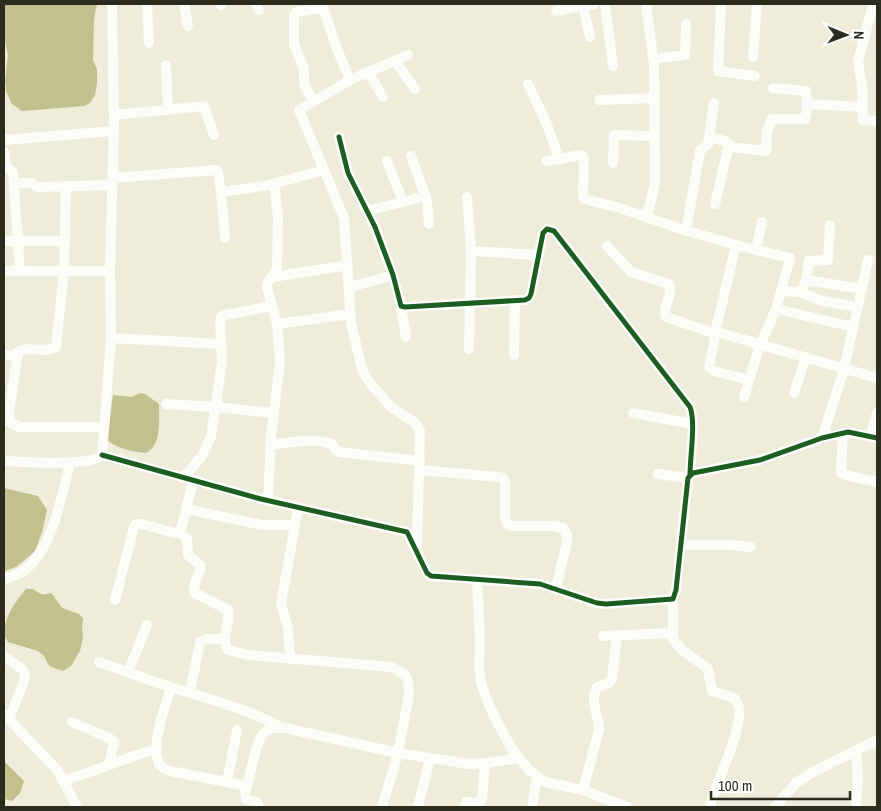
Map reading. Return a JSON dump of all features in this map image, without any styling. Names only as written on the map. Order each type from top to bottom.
[{"type":"street","points":[[4,461],[70,463],[95,461],[102,455],[111,338],[110,271],[114,132],[112,4]]},
{"type":"street","points":[[146,4],[149,43]]},
{"type":"street","points":[[184,4],[188,26]]},
{"type":"street","points":[[556,11],[580,5],[594,4]]},
{"type":"street","points":[[605,4],[613,66]]},
{"type":"street","points":[[646,4],[653,59],[655,183],[648,218]]},
{"type":"street","points":[[721,4],[718,71],[755,76]]},
{"type":"street","points":[[754,56],[757,4]]},
{"type":"street","points":[[873,4],[858,62],[862,85],[864,120],[877,121]]},
{"type":"street","points":[[580,5],[590,37]]},
{"type":"street","points":[[313,101],[304,85],[304,68],[294,45],[294,15],[296,12],[323,6],[337,49],[350,80]]},
{"type":"street","points":[[653,59],[685,55],[686,24]]},
{"type":"street","points":[[408,55],[350,80],[299,110],[344,218],[350,287],[350,314],[362,370],[370,383],[390,406],[418,427],[420,466],[417,551]]},
{"type":"street","points":[[395,61],[415,89]]},
{"type":"street","points":[[166,65],[168,110]]},
{"type":"street","points":[[368,72],[383,97]]},
{"type":"street","points":[[528,84],[546,122],[560,159]]},
{"type":"street","points":[[728,148],[766,151],[767,132],[772,119],[805,118],[808,104],[806,103],[806,91],[773,88]]},
{"type":"street","points":[[599,100],[654,98]]},
{"type":"street","points":[[686,231],[700,151],[708,144],[714,104]]},
{"type":"street","points":[[808,104],[862,107]]},
{"type":"street","points":[[114,115],[204,106],[214,135]]},
{"type":"street","points":[[4,140],[114,132]]},
{"type":"street","points":[[613,164],[614,135],[654,136]]},
{"type":"street","points":[[339,137],[348,173],[375,227],[393,275],[406,337]]},
{"type":"street","points":[[709,137],[728,142],[715,204]]},
{"type":"street","points":[[4,152],[6,166],[12,170],[14,183],[20,270]]},
{"type":"street","points":[[411,156],[426,196],[429,224]]},
{"type":"street","points":[[546,161],[583,156],[584,199],[620,208],[736,246],[790,258],[782,291],[760,344],[744,398]]},
{"type":"street","points":[[387,161],[403,202]]},
{"type":"street","points":[[14,183],[32,183],[37,187],[66,186],[216,170],[218,172],[221,192],[225,238]]},
{"type":"street","points":[[221,192],[274,184],[324,170]]},
{"type":"street","points":[[268,501],[270,445],[280,362],[277,324],[267,287],[267,284],[277,270],[278,222],[274,184]]},
{"type":"street","points":[[66,186],[64,271],[56,347],[50,350],[20,350],[17,356],[6,420],[19,426],[104,428]]},
{"type":"street","points":[[367,211],[426,196]]},
{"type":"street","points":[[467,197],[471,251],[469,349]]},
{"type":"street","points":[[756,250],[762,222]]},
{"type":"street","points":[[800,292],[806,280],[809,262],[828,260],[830,225]]},
{"type":"street","points":[[401,306],[529,298],[544,230],[554,230],[690,406],[693,424],[689,476],[676,590],[673,599],[672,633],[673,639],[681,649],[708,669],[712,691],[734,698],[740,709],[737,732],[710,807]]},
{"type":"street","points":[[4,241],[65,241]]},
{"type":"street","points":[[607,246],[631,272],[669,284],[671,289],[664,313],[666,317],[877,378]]},
{"type":"street","points":[[736,246],[709,367],[714,371],[749,380]]},
{"type":"street","points":[[471,251],[539,255]]},
{"type":"street","points":[[822,438],[844,369],[868,260]]},
{"type":"street","points":[[273,277],[348,265]]},
{"type":"street","points":[[4,271],[110,271]]},
{"type":"street","points":[[350,287],[393,275]]},
{"type":"street","points":[[806,280],[862,289]]},
{"type":"street","points":[[782,291],[800,292],[822,301],[858,307]]},
{"type":"street","points":[[514,355],[515,300]]},
{"type":"street","points":[[180,533],[186,509],[188,479],[208,444],[222,361],[221,317],[272,306]]},
{"type":"street","points":[[776,309],[853,327]]},
{"type":"street","points":[[277,324],[350,314]]},
{"type":"street","points":[[111,338],[222,344]]},
{"type":"street","points":[[4,355],[17,356]]},
{"type":"street","points":[[794,393],[806,357]]},
{"type":"street","points":[[166,404],[273,413]]},
{"type":"street","points":[[633,412],[693,424]]},
{"type":"street","points":[[658,474],[689,476],[693,473],[746,463],[843,433],[853,432],[874,437],[877,413]]},
{"type":"street","points":[[843,433],[841,473],[845,476],[877,482]]},
{"type":"street","points":[[270,445],[304,441],[325,442],[332,444],[334,449],[339,452],[503,478],[505,482],[505,518],[508,525],[554,526],[563,528],[567,535],[556,588]]},
{"type":"street","points":[[102,455],[268,501],[407,532],[427,573],[431,576],[540,584],[602,604],[673,599]]},
{"type":"street","points":[[4,579],[20,574],[25,570],[44,547],[58,508],[70,463]]},
{"type":"street","points":[[290,659],[288,628],[281,604],[298,508]]},
{"type":"street","points":[[186,509],[262,525],[295,525]]},
{"type":"street","points":[[115,600],[125,558],[136,524],[180,533],[187,538],[188,555],[201,566],[194,586],[195,593],[228,610],[226,648],[236,653],[398,669],[405,675],[408,681],[409,695],[398,753],[382,807]]},
{"type":"street","points":[[681,544],[731,544],[751,547]]},
{"type":"street","points":[[478,580],[479,666],[482,684],[496,720],[520,758],[529,770],[545,782],[583,790],[623,806]]},
{"type":"street","points":[[128,672],[147,625]]},
{"type":"street","points":[[603,636],[672,633]]},
{"type":"street","points":[[583,790],[599,730],[594,704],[595,691],[597,687],[612,680],[618,636]]},
{"type":"street","points":[[190,692],[200,642],[225,639]]},
{"type":"street","points":[[4,656],[22,669],[25,674],[24,681],[6,716],[58,771],[77,807]]},
{"type":"street","points":[[99,662],[247,712],[280,727],[398,753],[469,764],[485,764],[520,758]]},
{"type":"street","points":[[171,687],[157,738],[158,762],[164,769],[247,786]]},
{"type":"street","points":[[72,722],[114,742],[109,765]]},
{"type":"street","points":[[259,807],[257,802],[246,799],[247,786],[261,736],[272,728],[280,727]]},
{"type":"street","points":[[227,782],[237,730]]},
{"type":"street","points":[[775,807],[796,784],[812,773],[877,740]]},
{"type":"street","points":[[64,781],[157,748]]},
{"type":"street","points":[[856,751],[858,779],[856,807]]},
{"type":"street","points":[[418,807],[430,758]]},
{"type":"street","points":[[465,807],[466,802],[479,803],[482,799],[485,764]]},
{"type":"street","points":[[532,807],[537,776]]},
{"type":"shaded area","points":[[4,4],[97,4],[94,19],[93,60],[97,69],[97,83],[95,95],[90,103],[84,106],[22,111],[12,104],[6,91],[5,81],[8,55],[4,37]]},
{"type":"shaded area","points":[[140,393],[145,394],[159,404],[157,438],[155,444],[146,453],[125,449],[107,440],[113,395],[132,397]]},
{"type":"shaded area","points":[[4,488],[38,496],[47,510],[35,551],[16,567],[4,571]]},
{"type":"shaded area","points":[[26,589],[32,589],[42,594],[52,594],[62,608],[79,614],[83,618],[83,637],[80,651],[71,666],[63,671],[51,667],[44,656],[38,651],[8,642],[4,635],[8,616]]},
{"type":"shaded area","points":[[4,761],[24,781],[20,793],[12,801],[4,799]]},
{"type":"cycle path","points":[[339,137],[348,173],[375,227],[393,275],[401,306],[525,300],[531,294],[543,233],[547,229],[554,231],[690,407],[693,421],[690,475]]},
{"type":"cycle path","points":[[102,455],[261,499],[407,532],[427,573],[431,576],[540,584],[597,603],[606,604],[673,599],[676,590],[688,478],[693,473],[760,460],[822,438],[848,432],[877,438]]}]
